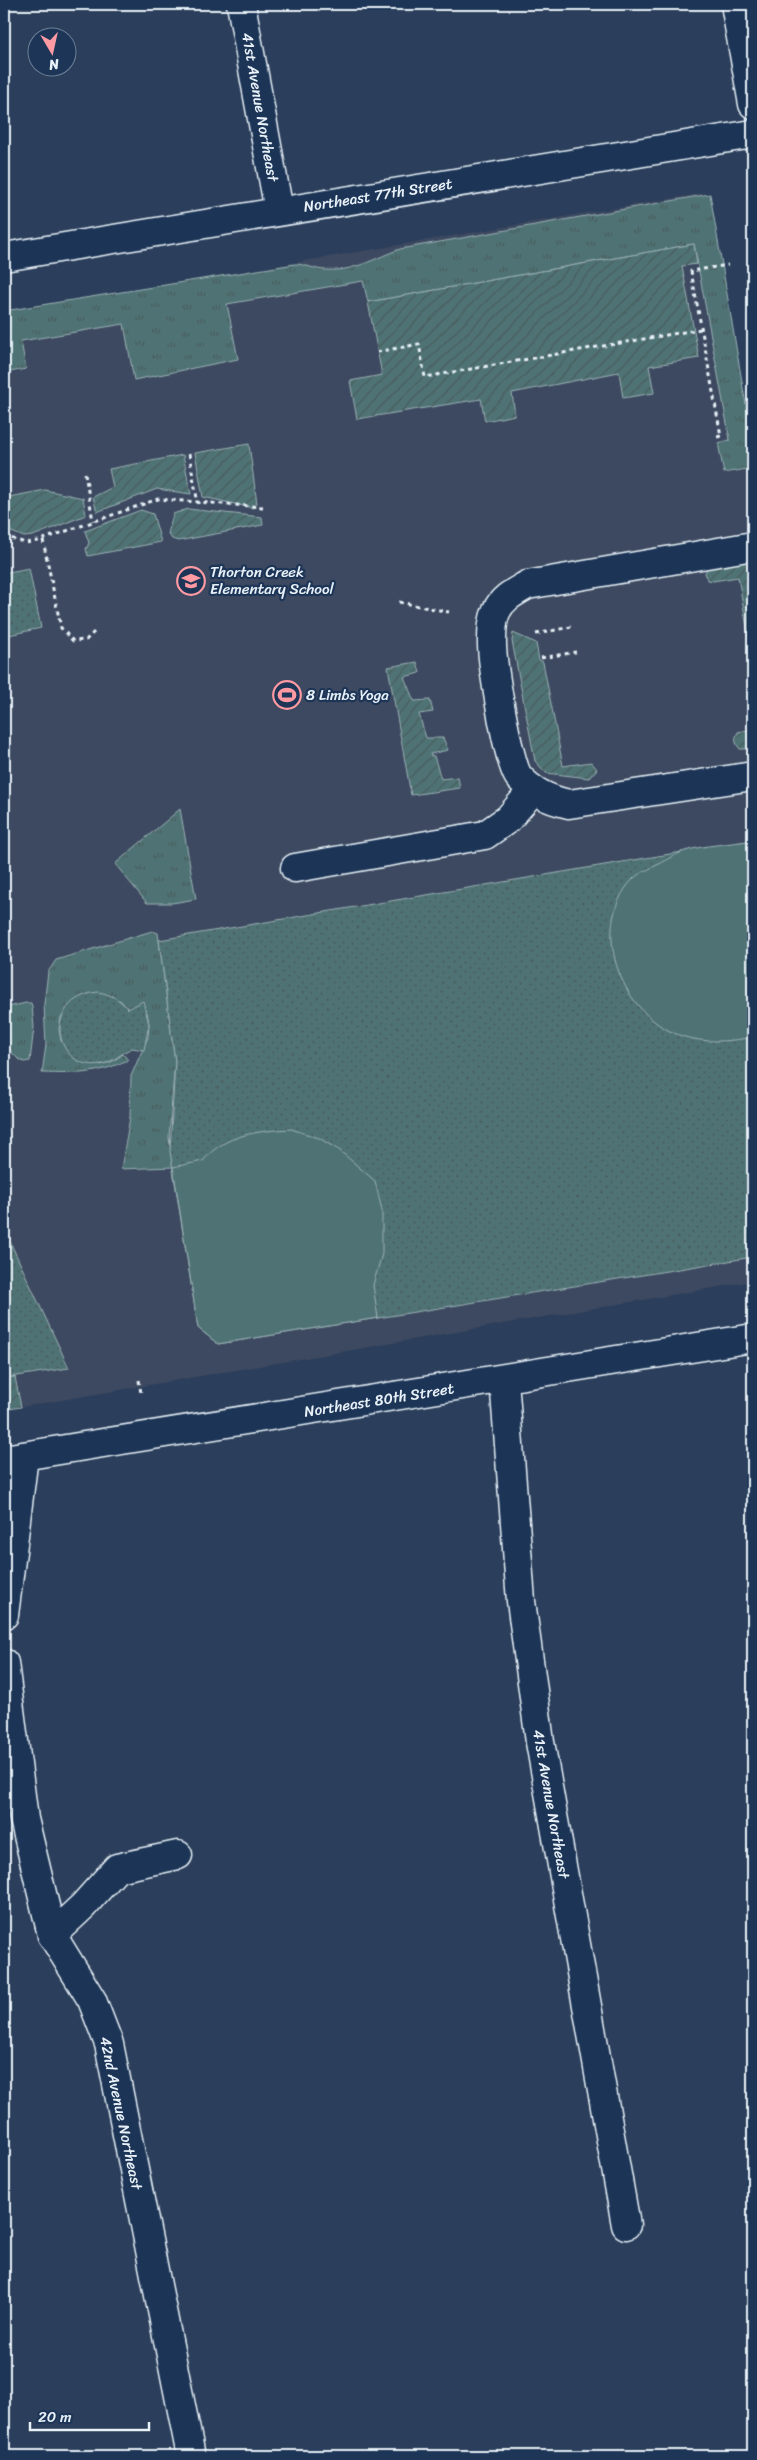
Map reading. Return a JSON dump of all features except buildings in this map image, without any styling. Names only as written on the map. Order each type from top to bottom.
[{"type":"street","name":"41st Avenue Northeast","points":[[241,4],[279,211]]},
{"type":"street","points":[[735,4],[753,104]]},
{"type":"street","name":"Northeast 77th Street","points":[[4,257],[753,134]]},
{"type":"street","points":[[753,546],[527,585],[508,595],[496,612],[492,638],[494,662],[510,754],[518,776],[533,790],[555,801],[569,804],[753,776]]},
{"type":"street","points":[[295,868],[485,835],[508,819],[533,790]]},
{"type":"street","name":"Northeast 80th Street","points":[[14,1457],[504,1380],[753,1338]]},
{"type":"street","name":"41st Avenue Northeast","points":[[504,1380],[521,1601],[540,1742],[626,2225]]},
{"type":"street","points":[[4,1615],[14,1457]]},
{"type":"street","name":"42nd Avenue Northeast","points":[[4,1663],[24,1819],[52,1935],[92,2000],[109,2044],[191,2456]]},
{"type":"street","points":[[52,1935],[83,1906],[117,1868],[178,1855]]},
{"type":"path","points":[[717,437],[721,436],[691,271],[728,265]]},
{"type":"path","points":[[377,352],[419,344],[425,377],[701,329]]},
{"type":"path","points":[[189,454],[198,504]]},
{"type":"path","points":[[85,474],[93,521]]},
{"type":"path","points":[[4,536],[26,543],[43,540],[158,498],[198,504],[263,507]]},
{"type":"path","points":[[43,540],[61,628],[73,641],[86,640],[94,632]]},
{"type":"path","points":[[399,602],[449,612]]},
{"type":"path","points":[[536,634],[571,627]]},
{"type":"path","points":[[541,658],[576,652]]},
{"type":"path","points":[[139,1380],[141,1394]]},
{"type":"shaded area","points":[[704,193],[753,481],[753,1281],[4,1410],[4,312]]},
{"type":"green space","points":[[710,194],[753,446],[753,468],[724,473],[718,443],[730,440],[694,244],[368,302],[363,281],[227,304],[238,359],[134,380],[124,324],[21,341],[26,369],[4,373],[4,311],[295,264],[322,270],[346,269],[364,264],[400,249]]},
{"type":"green space","points":[[694,244],[697,264],[682,266],[699,358],[649,366],[654,393],[623,398],[619,372],[512,393],[515,415],[485,421],[481,399],[357,419],[350,381],[382,375],[368,302]]},
{"type":"green space","points":[[249,444],[257,504],[253,508],[203,497],[195,453]]},
{"type":"green space","points":[[183,455],[191,494],[157,489],[97,512],[93,497],[113,487],[109,469]]},
{"type":"green space","points":[[45,490],[83,498],[86,515],[33,536],[24,537],[4,529],[4,498]]},
{"type":"green space","points":[[188,509],[262,517],[263,525],[178,541],[172,539],[168,534],[173,514]]},
{"type":"green space","points":[[141,510],[153,514],[161,542],[88,556],[86,549],[89,543],[85,531]]},
{"type":"green space","points":[[753,555],[753,661],[738,577],[713,581],[708,580],[705,573],[708,566]]},
{"type":"green space","points":[[29,568],[41,628],[4,636],[4,573]]},
{"type":"green space","points":[[513,633],[536,643],[539,660],[543,662],[563,766],[591,762],[597,769],[589,778],[546,773],[535,761],[512,641]]},
{"type":"green space","points":[[417,662],[420,673],[404,677],[414,701],[430,700],[433,712],[419,714],[426,738],[443,738],[448,750],[430,754],[434,756],[441,779],[458,777],[460,788],[411,795],[388,667]]},
{"type":"green space","points":[[753,729],[753,749],[740,749],[736,741],[738,732]]},
{"type":"green space","points":[[180,809],[196,899],[172,903],[147,903],[115,864]]},
{"type":"green space","points":[[753,840],[753,1257],[218,1344],[198,1328],[170,1151],[175,1061],[159,940]]},
{"type":"green space","points":[[753,840],[753,1037],[713,1041],[684,1037],[655,1022],[639,1006],[626,987],[617,966],[612,943],[613,920],[619,899],[632,880],[642,872],[682,852],[707,846]]},
{"type":"green space","points":[[152,931],[158,933],[175,1061],[169,1137],[173,1167],[121,1169],[130,1117],[131,1076],[148,1037],[149,1024],[147,1012],[128,1009],[120,1000],[61,1017],[59,1029],[61,1041],[101,1065],[113,1061],[123,1054],[128,1060],[96,1071],[66,1074],[42,1073],[46,1045],[44,1004],[48,972],[56,960]]},
{"type":"green space","points":[[98,992],[107,994],[121,1002],[128,1009],[143,1001],[149,1024],[144,1050],[132,1048],[106,1063],[85,1064],[73,1057],[64,1047],[60,1034],[61,1020],[68,1007],[80,997]]},
{"type":"green space","points":[[31,1003],[32,1006],[34,1027],[30,1061],[24,1062],[17,1058],[8,1046],[4,1008]]},
{"type":"green space","points":[[291,1129],[319,1138],[339,1150],[375,1181],[382,1210],[382,1254],[373,1285],[378,1318],[218,1344],[198,1328],[173,1167],[203,1161],[221,1145],[243,1136]]},
{"type":"green space","points":[[4,1229],[69,1368],[4,1378]]},
{"type":"green space","points":[[15,1377],[21,1407],[4,1410],[4,1378]]},
{"type":"place","name":"Thorton Creek Elementary School","points":[[191,581]]},
{"type":"place","name":"8 Limbs Yoga","points":[[287,695]]}]
